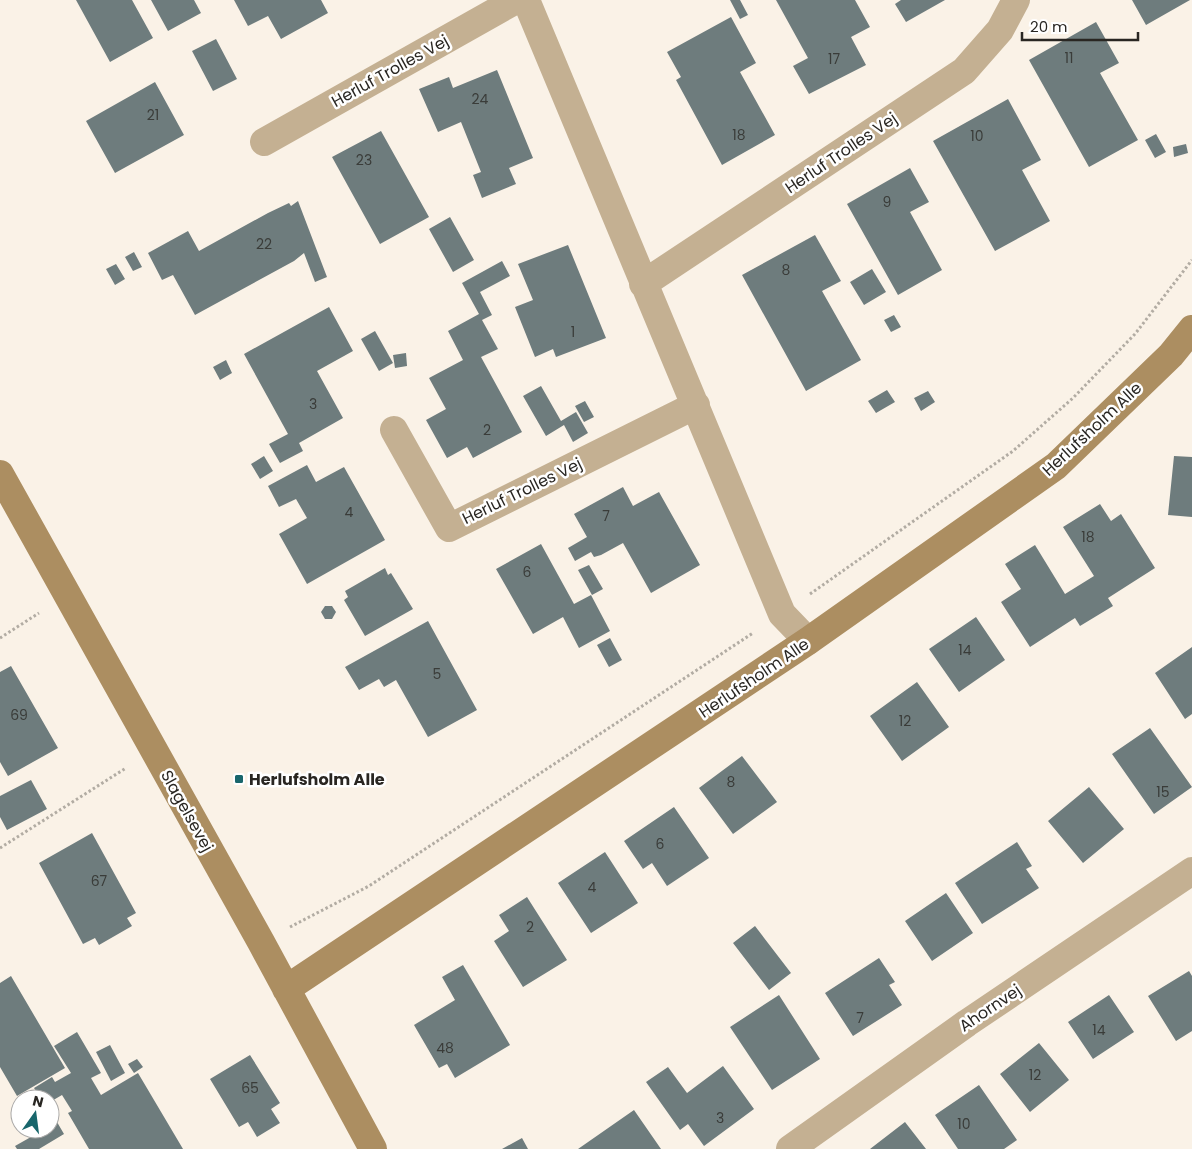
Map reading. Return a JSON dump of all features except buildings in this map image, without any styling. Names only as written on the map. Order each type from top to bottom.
[{"type":"street","name":"Herluf Trolles Vej","points":[[264,142],[516,0]]},
{"type":"street","points":[[526,0],[782,614],[808,641]]},
{"type":"street","name":"Herluf Trolles Vej","points":[[643,284],[964,71],[1000,30],[1016,0]]},
{"type":"street","name":"Herlufsholm Alle","points":[[286,989],[808,641],[1056,466],[1171,355],[1192,328]]},
{"type":"street","name":"Herluf Trolles Vej","points":[[394,430],[449,528],[696,405]]},
{"type":"street","name":"Slagelsevej","points":[[0,474],[286,989],[371,1148]]},
{"type":"street","name":"Ahornvej","points":[[790,1149],[967,1023],[1192,871]]},
{"type":"path","points":[[0,638],[67,595]]},
{"type":"path","points":[[0,848],[153,750]]},
{"type":"place","name":"Herlufsholm Alle","points":[[239,779]]}]
